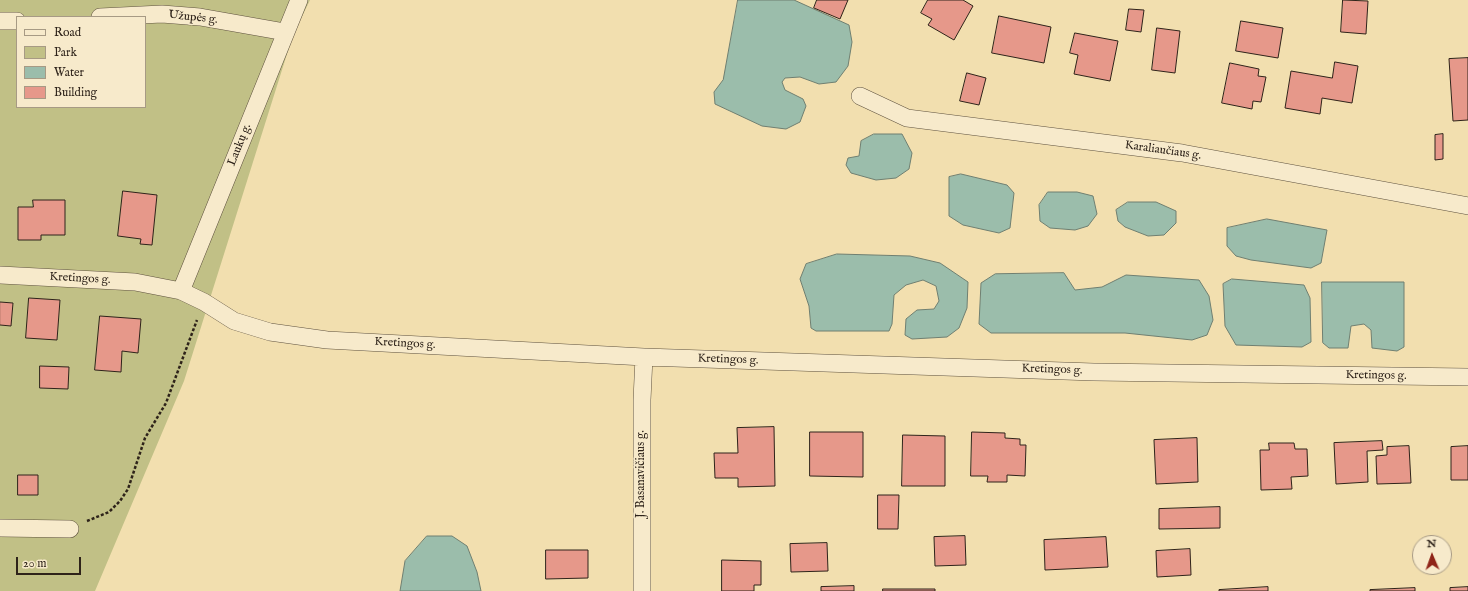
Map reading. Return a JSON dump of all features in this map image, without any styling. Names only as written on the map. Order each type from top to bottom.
[{"type":"street","name":"Laukų g.","points":[[181,291],[299,0]]},
{"type":"street","name":"Užupės g.","points":[[121,16],[162,14],[200,17],[285,32]]},
{"type":"street","points":[[0,21],[16,20]]},
{"type":"street","name":"Karaliaučiaus g.","points":[[860,96],[907,118],[1182,153],[1468,206]]},
{"type":"street","name":"Kretingos g.","points":[[0,275],[135,282],[181,291],[204,302],[234,321],[270,332],[327,340],[644,357],[1094,372],[1468,377]]},
{"type":"street","name":"J. Basanavičiaus g.","points":[[642,591],[642,400],[644,357]]},
{"type":"street","points":[[0,528],[70,528]]},
{"type":"path","points":[[70,528],[109,512],[128,490],[145,438],[166,403],[204,302]]},
{"type":"green space","points":[[0,0],[310,0],[293,35],[184,381],[95,591],[0,591]]},
{"type":"water","points":[[738,0],[794,0],[849,25],[852,42],[848,66],[836,82],[819,84],[800,77],[785,78],[782,82],[785,90],[803,99],[806,106],[800,122],[786,129],[762,126],[715,104],[714,92],[723,80]]},
{"type":"water","points":[[874,134],[902,134],[912,153],[909,169],[896,178],[876,180],[851,173],[846,165],[848,158],[859,156],[861,141]]},
{"type":"water","points":[[961,174],[1007,185],[1014,193],[1010,228],[999,233],[963,225],[949,216],[949,177]]},
{"type":"water","points":[[1048,192],[1077,192],[1093,196],[1097,214],[1088,226],[1075,230],[1050,228],[1040,221],[1039,205]]},
{"type":"water","points":[[1128,202],[1156,202],[1176,211],[1176,223],[1164,235],[1148,236],[1125,227],[1118,221],[1116,210]]},
{"type":"water","points":[[1267,219],[1327,230],[1321,263],[1311,268],[1251,260],[1236,256],[1227,246],[1227,228]]},
{"type":"water","points":[[837,254],[910,256],[940,263],[968,282],[967,308],[959,328],[947,337],[912,339],[905,335],[906,319],[917,310],[934,309],[939,301],[936,286],[923,280],[906,285],[894,295],[892,324],[889,331],[816,331],[811,328],[809,306],[800,279],[806,264]]},
{"type":"water","points":[[1064,273],[1075,290],[1102,287],[1126,275],[1199,280],[1209,296],[1213,320],[1207,335],[1192,340],[1125,333],[991,333],[979,324],[981,283],[995,274]]},
{"type":"water","points":[[1232,279],[1304,285],[1310,298],[1311,342],[1302,347],[1236,345],[1225,326],[1223,284]]},
{"type":"water","points":[[1322,282],[1404,282],[1404,347],[1397,351],[1372,348],[1371,330],[1364,324],[1351,326],[1348,348],[1329,348],[1323,343]]},
{"type":"water","points":[[427,536],[452,536],[467,546],[477,572],[481,591],[400,591],[405,561]]},
{"type":"building","points":[[817,0],[848,0],[840,19],[814,8]]},
{"type":"building","points":[[928,0],[963,0],[973,6],[954,40],[928,25],[932,19],[921,13]]},
{"type":"building","points":[[1343,0],[1368,1],[1366,34],[1341,32]]},
{"type":"building","points":[[1129,9],[1144,10],[1141,32],[1126,30]]},
{"type":"building","points":[[999,16],[1051,27],[1044,63],[992,53]]},
{"type":"building","points":[[1241,21],[1283,28],[1278,58],[1236,51]]},
{"type":"building","points":[[1157,28],[1180,31],[1175,73],[1152,70]]},
{"type":"building","points":[[1075,33],[1118,41],[1110,81],[1074,74],[1078,55],[1070,53]]},
{"type":"building","points":[[1468,58],[1468,120],[1453,121],[1449,59]]},
{"type":"building","points":[[1335,62],[1358,66],[1352,103],[1322,98],[1320,114],[1285,108],[1291,71],[1332,78]]},
{"type":"building","points":[[1230,63],[1259,69],[1258,76],[1266,77],[1261,102],[1253,101],[1252,109],[1222,103]]},
{"type":"building","points":[[967,73],[986,78],[979,105],[960,101]]},
{"type":"building","points":[[1443,134],[1443,159],[1435,160],[1435,135]]},
{"type":"building","points":[[123,191],[157,195],[152,245],[140,244],[141,239],[118,236]]},
{"type":"building","points":[[33,200],[65,200],[65,235],[41,235],[41,240],[18,240],[18,207],[33,207]]},
{"type":"building","points":[[29,298],[60,300],[57,340],[26,338]]},
{"type":"building","points":[[0,302],[13,303],[11,326],[0,325]]},
{"type":"building","points":[[100,316],[141,319],[138,353],[122,351],[121,372],[95,370]]},
{"type":"building","points":[[40,366],[69,367],[68,389],[40,388]]},
{"type":"building","points":[[774,427],[775,486],[738,487],[738,478],[715,478],[714,453],[738,453],[737,428]]},
{"type":"building","points":[[810,432],[863,432],[863,477],[810,476]]},
{"type":"building","points":[[972,432],[1005,433],[1005,438],[1020,439],[1020,445],[1026,445],[1025,476],[1007,475],[1007,482],[987,482],[988,476],[971,476]]},
{"type":"building","points":[[903,435],[945,436],[945,486],[902,486]]},
{"type":"building","points":[[1197,438],[1198,482],[1156,484],[1154,440]]},
{"type":"building","points":[[1382,441],[1383,450],[1367,451],[1368,482],[1336,484],[1334,443]]},
{"type":"building","points":[[1269,443],[1294,443],[1295,449],[1307,449],[1308,476],[1291,477],[1292,489],[1261,490],[1260,450],[1269,450]]},
{"type":"building","points":[[1409,446],[1411,483],[1377,484],[1376,456],[1387,455],[1387,447]]},
{"type":"building","points":[[1468,446],[1468,480],[1451,480],[1451,447]]},
{"type":"building","points":[[18,475],[38,475],[38,495],[18,495]]},
{"type":"building","points":[[878,495],[899,495],[898,529],[878,529]]},
{"type":"building","points":[[1220,507],[1220,528],[1159,529],[1159,509]]},
{"type":"building","points":[[965,536],[966,565],[935,566],[934,537]]},
{"type":"building","points":[[1106,537],[1108,567],[1045,570],[1044,540]]},
{"type":"building","points":[[827,543],[828,571],[791,572],[790,544]]},
{"type":"building","points":[[1190,549],[1191,575],[1157,577],[1156,551]]},
{"type":"building","points":[[546,550],[588,550],[588,578],[546,579]]},
{"type":"building","points":[[722,560],[761,561],[761,585],[754,585],[754,591],[722,591]]},
{"type":"building","points":[[854,586],[854,591],[821,591],[821,587]]},
{"type":"building","points":[[1268,587],[1268,591],[1219,591],[1219,590]]},
{"type":"building","points":[[1468,587],[1468,591],[1450,591],[1450,588]]},
{"type":"building","points":[[1415,588],[1415,591],[1370,591],[1370,590]]},
{"type":"building","points":[[883,589],[935,589],[935,591],[883,591]]}]
